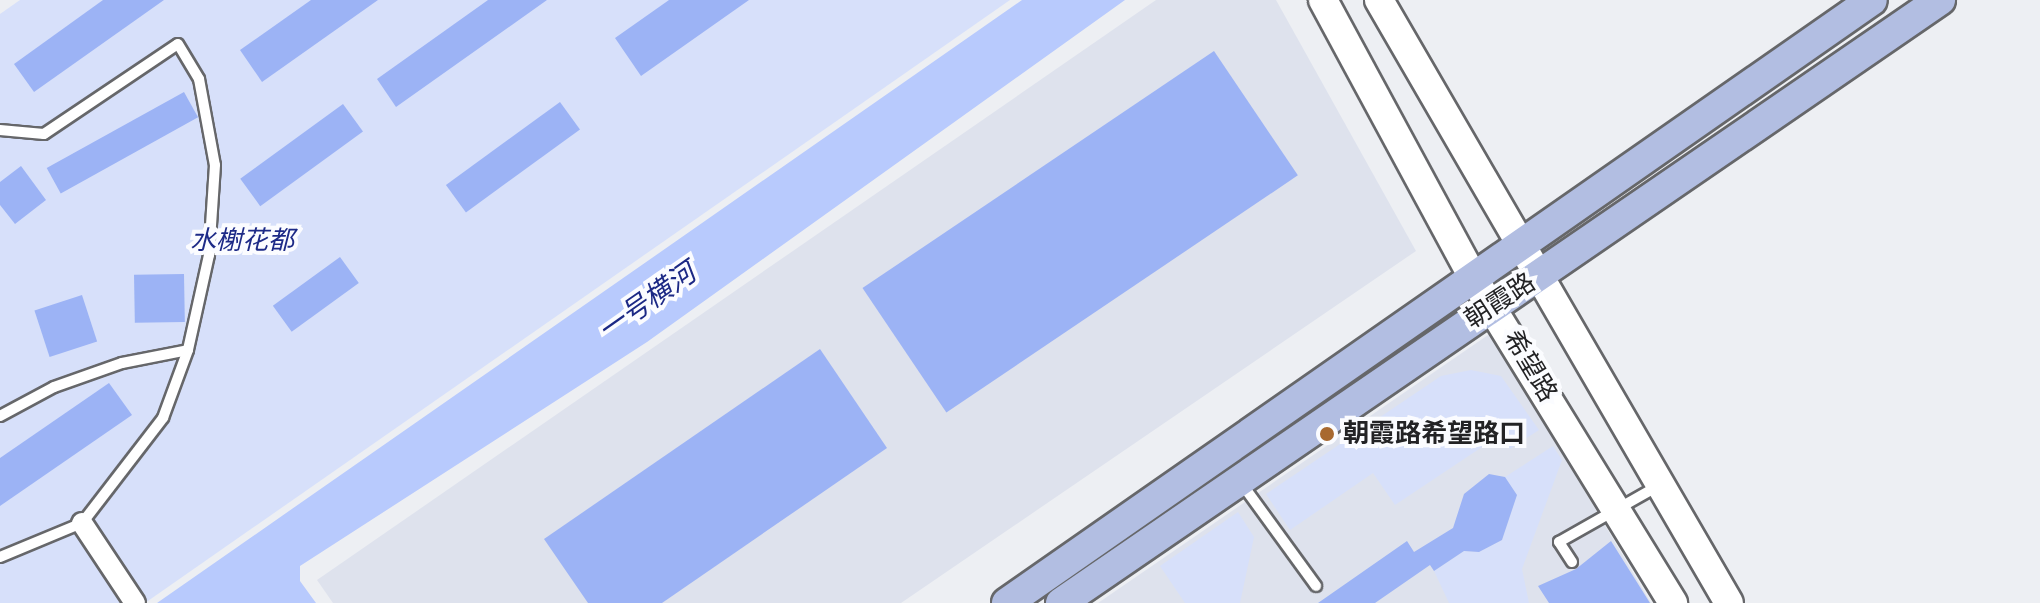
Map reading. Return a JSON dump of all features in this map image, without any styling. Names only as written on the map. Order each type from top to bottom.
[{"type":"main road","name":"希望路","points":[[1323,0],[1472,276],[1493,305],[1673,603]]},
{"type":"main road","name":"希望路","points":[[1379,0],[1542,274],[1659,485],[1729,603]]},
{"type":"main road","name":"朝霞路","points":[[1007,603],[1872,0]]},
{"type":"main road","name":"朝霞路","points":[[1061,603],[1940,0]]},
{"type":"street","points":[[82,523],[132,599]]},
{"type":"lane","points":[[0,130],[44,134],[178,44],[199,79],[215,165],[209,255],[188,350],[163,418],[82,523],[0,557]]},
{"type":"lane","points":[[0,416],[54,387],[122,363],[188,350]]},
{"type":"lane","points":[[1220,453],[1316,586]]},
{"type":"lane","points":[[1572,562],[1559,542],[1659,485]]},
{"type":"shaded area","points":[[1156,0],[1276,0],[1416,251],[901,603],[333,603],[317,580]]},
{"type":"shaded area","points":[[1491,333],[1651,603],[1098,603]]},
{"type":"green space","name":"水榭花都","points":[[20,0],[1010,0],[145,603],[0,603],[0,14]]},
{"type":"green space","points":[[1471,370],[1501,376],[1539,430],[1510,449],[1500,435],[1395,505],[1373,473],[1290,530],[1266,494],[1441,376]]},
{"type":"green space","points":[[1553,446],[1562,460],[1522,569],[1529,603],[1449,603],[1434,571],[1464,551],[1479,552],[1502,540],[1517,495],[1505,477]]},
{"type":"green space","points":[[1238,512],[1254,537],[1240,603],[1185,603],[1160,566]]},
{"type":"water","name":"一号横河","points":[[1022,0],[1125,0],[647,342],[300,566],[300,581],[316,603],[157,603]]},
{"type":"building","points":[[103,0],[164,0],[34,92],[14,64]]},
{"type":"building","points":[[311,0],[378,0],[262,82],[240,50]]},
{"type":"building","points":[[488,0],[547,0],[396,107],[377,79]]},
{"type":"building","points":[[669,0],[749,0],[641,76],[615,38]]},
{"type":"building","points":[[1214,51],[1298,175],[946,412],[862,288]]},
{"type":"building","points":[[184,92],[198,117],[61,193],[47,168]]},
{"type":"building","points":[[560,102],[580,130],[466,212],[446,185]]},
{"type":"building","points":[[343,104],[363,132],[260,206],[240,179]]},
{"type":"building","points":[[21,166],[46,200],[15,224],[0,205],[0,182]]},
{"type":"building","points":[[340,257],[359,283],[292,332],[273,306]]},
{"type":"building","points":[[184,274],[185,322],[135,323],[134,275]]},
{"type":"building","points":[[82,295],[97,342],[50,357],[34,310]]},
{"type":"building","points":[[820,349],[887,448],[662,603],[588,603],[544,539]]},
{"type":"building","points":[[109,383],[132,415],[0,506],[0,458]]},
{"type":"building","points":[[1489,474],[1505,477],[1517,495],[1502,540],[1479,552],[1464,551],[1434,571],[1430,565],[1375,603],[1318,603],[1407,541],[1414,552],[1453,528],[1464,494]]},
{"type":"building","points":[[1611,541],[1650,603],[1549,603],[1538,586],[1576,569]]},
{"type":"place","name":"朝霞路希望路口","points":[[1327,434]]}]
